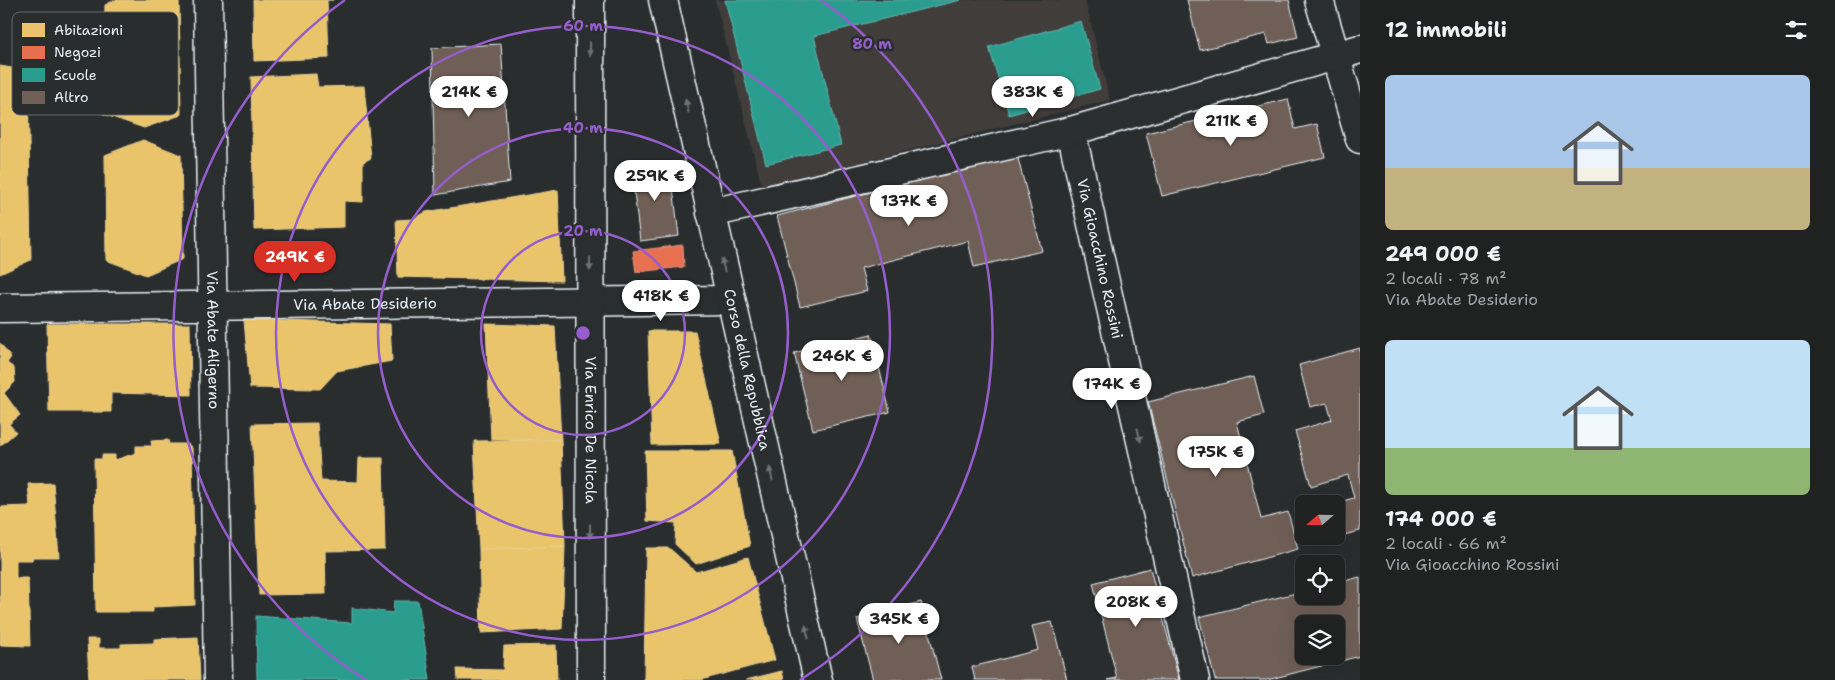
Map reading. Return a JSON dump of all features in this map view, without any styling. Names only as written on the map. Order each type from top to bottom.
[{"type":"street","name":"Via Abate Aligerno","points":[[208,0],[218,680]]},
{"type":"street","name":"Via Enrico De Nicola","points":[[590,0],[590,680]]},
{"type":"street","name":"Corso della Repubblica","points":[[663,0],[818,680]]},
{"type":"street","points":[[1318,0],[1347,52],[1360,139]]},
{"type":"street","points":[[712,213],[1071,131],[1347,52]]},
{"type":"street","name":"Via Gioacchino Rossini","points":[[1071,131],[1194,680]]},
{"type":"street","name":"Via Abate Desiderio","points":[[0,308],[731,300]]},
{"type":"shaded area","points":[[715,0],[1085,0],[1110,100],[762,187]]},
{"type":"building: Abitazioni","points":[[115,0],[179,0],[181,115],[144,128],[106,115],[178,115],[178,12],[105,12],[105,5]]},
{"type":"building: Abitazioni","points":[[253,0],[327,0],[329,58],[254,61]]},
{"type":"building: Abitazioni","points":[[0,66],[12,68],[12,115],[29,115],[31,260],[0,274]]},
{"type":"building: Abitazioni","points":[[316,74],[318,87],[364,86],[371,158],[363,162],[363,202],[344,201],[344,227],[254,230],[251,77]]},
{"type":"building: Abitazioni","points":[[143,140],[181,155],[183,259],[146,275],[106,260],[105,155]]},
{"type":"building: Abitazioni","points":[[558,190],[562,281],[398,277],[396,220],[413,219],[426,212]]},
{"type":"building: Abitazioni","points":[[244,320],[390,324],[392,361],[337,371],[320,389],[250,388]]},
{"type":"building: Abitazioni","points":[[47,324],[190,324],[191,395],[111,393],[111,412],[49,412]]},
{"type":"building: Abitazioni","points":[[486,324],[555,326],[561,440],[491,439]]},
{"type":"building: Abitazioni","points":[[648,331],[695,331],[721,444],[652,445]]},
{"type":"building: Abitazioni","points":[[0,343],[11,357],[7,363],[14,368],[15,382],[4,393],[20,415],[9,424],[16,432],[0,446]]},
{"type":"building: Abitazioni","points":[[317,423],[321,481],[358,482],[359,458],[383,458],[385,550],[325,551],[326,594],[259,595],[252,424]]},
{"type":"building: Abitazioni","points":[[168,440],[169,444],[188,444],[192,448],[195,605],[153,607],[153,612],[96,612],[94,459],[102,459],[102,455],[115,455],[115,460],[136,453],[136,446],[152,446],[151,441]]},
{"type":"building: Abitazioni","points":[[561,440],[565,546],[479,549],[474,441]]},
{"type":"building: Abitazioni","points":[[645,451],[732,451],[750,546],[696,564],[675,544],[676,523],[647,521]]},
{"type":"building: Abitazioni","points":[[53,483],[59,557],[33,557],[32,560],[16,560],[16,578],[28,578],[30,646],[0,645],[0,507],[30,506],[28,484]]},
{"type":"building: Abitazioni","points":[[565,546],[562,629],[481,633],[479,549]]},
{"type":"building: Abitazioni","points":[[646,548],[669,548],[696,572],[748,557],[775,660],[701,680],[644,680]]},
{"type":"building: Abitazioni","points":[[198,637],[200,680],[89,680],[87,639],[99,639],[99,648],[121,648],[121,644],[154,643],[154,639]]},
{"type":"building: Abitazioni","points":[[556,645],[557,680],[458,680],[457,669],[503,670],[504,646]]},
{"type":"building: Abitazioni","points":[[782,671],[784,680],[746,680]]},
{"type":"building: Negozi","points":[[683,245],[684,267],[636,272],[633,251]]},
{"type":"building: Scuole","points":[[725,0],[961,0],[814,36],[841,145],[766,164]]},
{"type":"building: Scuole","points":[[1081,21],[1100,89],[1009,115],[989,47]]},
{"type":"building: Scuole","points":[[394,601],[418,601],[430,680],[257,680],[256,616],[352,623],[352,608],[393,613]]},
{"type":"building: Altro","points":[[1187,0],[1289,0],[1298,37],[1269,44],[1266,34],[1200,50]]},
{"type":"building: Altro","points":[[501,44],[510,182],[435,195],[432,48]]},
{"type":"building: Altro","points":[[1288,99],[1295,129],[1317,124],[1325,157],[1162,196],[1146,133]]},
{"type":"building: Altro","points":[[1017,155],[1042,251],[974,267],[968,241],[861,268],[867,291],[800,307],[777,216]]},
{"type":"building: Altro","points":[[670,163],[679,236],[640,241],[631,167]]},
{"type":"building: Altro","points":[[871,334],[890,412],[813,430],[794,353]]},
{"type":"building: Altro","points":[[1360,348],[1360,531],[1345,535],[1345,500],[1354,498],[1348,475],[1311,486],[1295,431],[1332,420],[1327,403],[1310,407],[1299,365]]},
{"type":"building: Altro","points":[[1254,376],[1264,415],[1237,422],[1261,519],[1288,512],[1295,545],[1297,545],[1298,549],[1192,578],[1148,402]]},
{"type":"building: Altro","points":[[1150,568],[1179,680],[1107,680],[1117,678],[1093,583]]},
{"type":"building: Altro","points":[[1360,577],[1360,656],[1345,660],[1345,615],[1295,615],[1295,665],[1325,665],[1267,680],[1215,680],[1199,617],[1295,593],[1295,605],[1345,605],[1345,581]]},
{"type":"building: Altro","points":[[921,602],[941,680],[873,680],[857,619]]},
{"type":"building: Altro","points":[[1052,622],[1067,680],[975,680],[972,667],[1038,650],[1032,626]]}]
